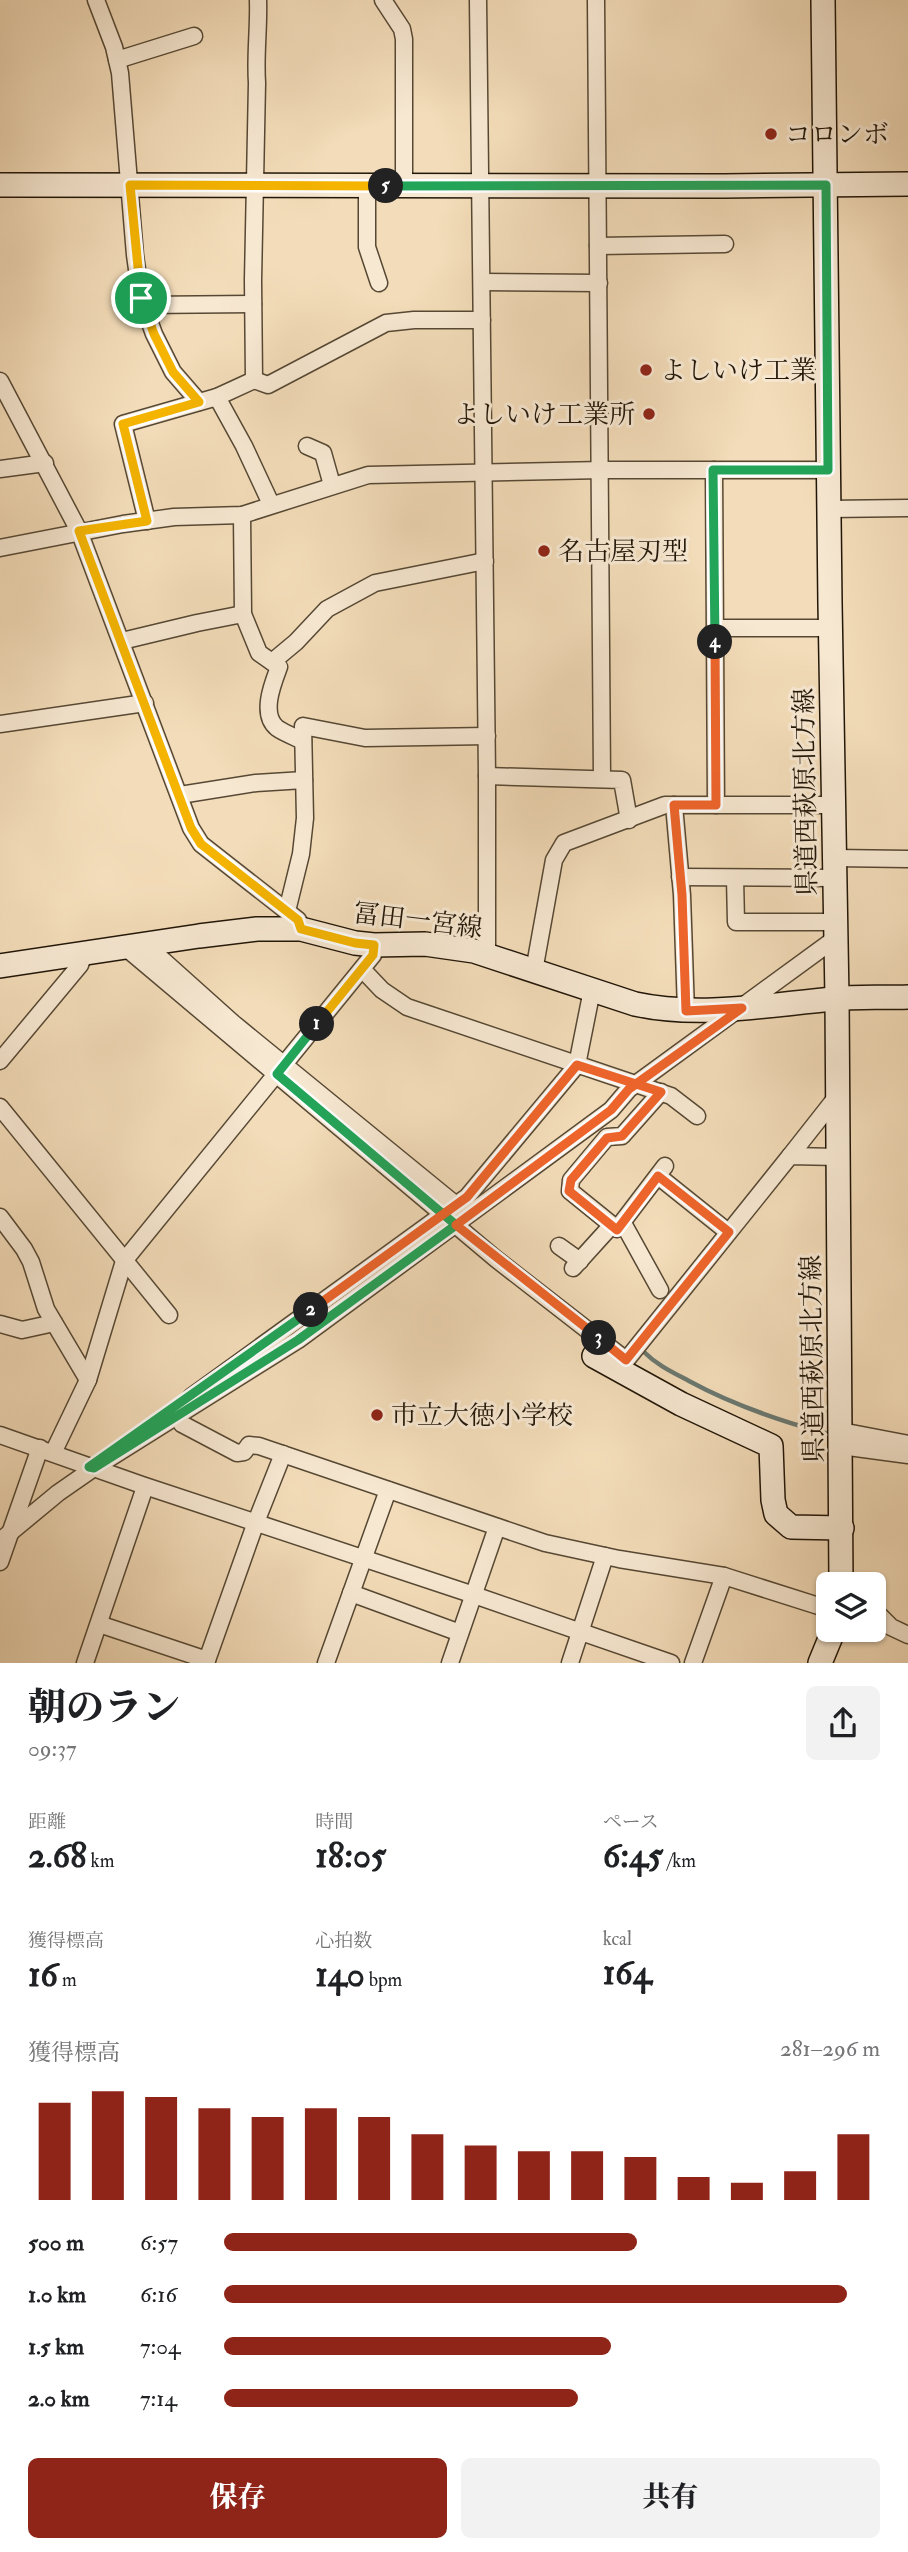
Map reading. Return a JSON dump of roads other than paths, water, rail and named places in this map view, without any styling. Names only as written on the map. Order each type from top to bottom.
[{"type":"main road","name":"県道西萩原北方線","points":[[823,0],[828,509],[837,998],[841,1572]]},
{"type":"main road","points":[[0,185],[908,184]]},
{"type":"main road","name":"冨田一宮線","points":[[0,966],[257,929],[294,920],[355,943],[448,946],[635,1004],[686,1011],[837,998],[908,997]]},
{"type":"main road","points":[[594,1356],[622,1365],[681,1405],[771,1446],[776,1514],[791,1527],[842,1528]]},
{"type":"main road","points":[[820,1663],[829,1642]]},
{"type":"street","points":[[96,0],[117,60],[135,255],[143,305],[173,372],[199,402]]},
{"type":"street","points":[[254,380],[255,53],[259,23],[258,0]]},
{"type":"street","points":[[383,0],[402,29],[404,39],[404,186]]},
{"type":"street","points":[[478,0],[488,776],[487,956]]},
{"type":"street","points":[[596,0],[602,779]]},
{"type":"street","points":[[117,60],[194,36]]},
{"type":"street","points":[[367,186],[367,247],[380,284]]},
{"type":"street","points":[[598,246],[724,244]]},
{"type":"street","points":[[482,282],[599,283]]},
{"type":"street","points":[[143,305],[253,304]]},
{"type":"street","points":[[147,521],[123,424],[217,397],[254,380],[268,385],[386,323],[414,320],[482,320]]},
{"type":"street","points":[[0,381],[79,531],[191,828],[201,844],[294,920]]},
{"type":"street","points":[[217,397],[271,504]]},
{"type":"street","points":[[307,446],[323,453],[332,485]]},
{"type":"street","points":[[0,469],[45,463]]},
{"type":"street","points":[[0,548],[79,531],[147,521],[242,515],[368,475],[601,470],[828,470]]},
{"type":"street","points":[[713,470],[716,805]]},
{"type":"street","points":[[828,509],[908,508]]},
{"type":"street","points":[[242,515],[243,614],[259,653],[278,667],[271,690],[269,712],[275,727],[303,741]]},
{"type":"street","points":[[272,662],[296,642],[327,609],[375,583],[485,561]]},
{"type":"street","points":[[122,641],[197,622],[243,614]]},
{"type":"street","points":[[715,628],[830,628]]},
{"type":"street","points":[[0,724],[145,703]]},
{"type":"street","points":[[294,920],[305,817],[303,726],[365,738],[487,736]]},
{"type":"street","points":[[488,776],[622,780],[629,820]]},
{"type":"street","points":[[180,795],[256,783],[304,780]]},
{"type":"street","points":[[534,971],[554,860],[564,843],[665,805],[834,805]]},
{"type":"street","points":[[674,805],[685,947],[686,1011]]},
{"type":"street","points":[[680,877],[735,878],[908,859]]},
{"type":"street","points":[[735,878],[736,922],[836,930]]},
{"type":"street","points":[[5,1537],[58,1493],[183,1402],[452,1215],[611,1110],[637,1084],[742,1008],[836,930]]},
{"type":"street","points":[[0,1562],[5,1537],[46,1451],[88,1380],[124,1261],[362,969],[373,955],[374,945]]},
{"type":"street","points":[[136,946],[452,1215],[622,1365],[838,1095]]},
{"type":"street","points":[[0,1061],[80,965],[85,953]]},
{"type":"street","points":[[362,969],[382,990],[407,1007],[661,1092],[697,1116]]},
{"type":"street","points":[[91,1468],[298,1340],[452,1215],[577,1065],[592,990]]},
{"type":"street","points":[[660,1290],[617,1224],[569,1191],[571,1180],[607,1138],[622,1136],[661,1092]]},
{"type":"street","points":[[0,1107],[169,1315]]},
{"type":"street","points":[[790,1156],[838,1157]]},
{"type":"street","points":[[559,1246],[576,1264],[617,1224],[661,1171],[729,1232]]},
{"type":"street","points":[[0,1217],[31,1262],[46,1309],[88,1380]]},
{"type":"street","points":[[0,1324],[22,1330],[54,1324]]},
{"type":"street","points":[[177,1417],[182,1424],[237,1453],[244,1452],[249,1445],[259,1446],[545,1543],[724,1576],[816,1605]]},
{"type":"street","points":[[0,1435],[145,1487],[671,1663]]},
{"type":"street","points":[[841,1439],[908,1444]]},
{"type":"street","points":[[841,1439],[908,1455]]},
{"type":"street","points":[[99,1624],[206,1662],[283,1454]]},
{"type":"street","points":[[85,1663],[145,1487]]},
{"type":"street","points":[[326,1663],[388,1490]]},
{"type":"street","points":[[450,1663],[497,1527]]},
{"type":"street","points":[[570,1663],[605,1556]]},
{"type":"street","points":[[694,1663],[724,1576]]},
{"type":"street","points":[[351,1593],[460,1633]]},
{"type":"street","points":[[886,1622],[908,1635]]},
{"type":"waterway","points":[[644,1352],[665,1368],[739,1405],[825,1433]]},
{"type":"place","name":"コロンボ","points":[[771,134]]},
{"type":"place","name":"よしいけ工業","points":[[646,370]]},
{"type":"place","name":"よしいけ工業所","points":[[649,414]]},
{"type":"place","name":"名古屋刃型","points":[[544,551]]},
{"type":"place","name":"市立大徳小学校","points":[[377,1415]]}]
